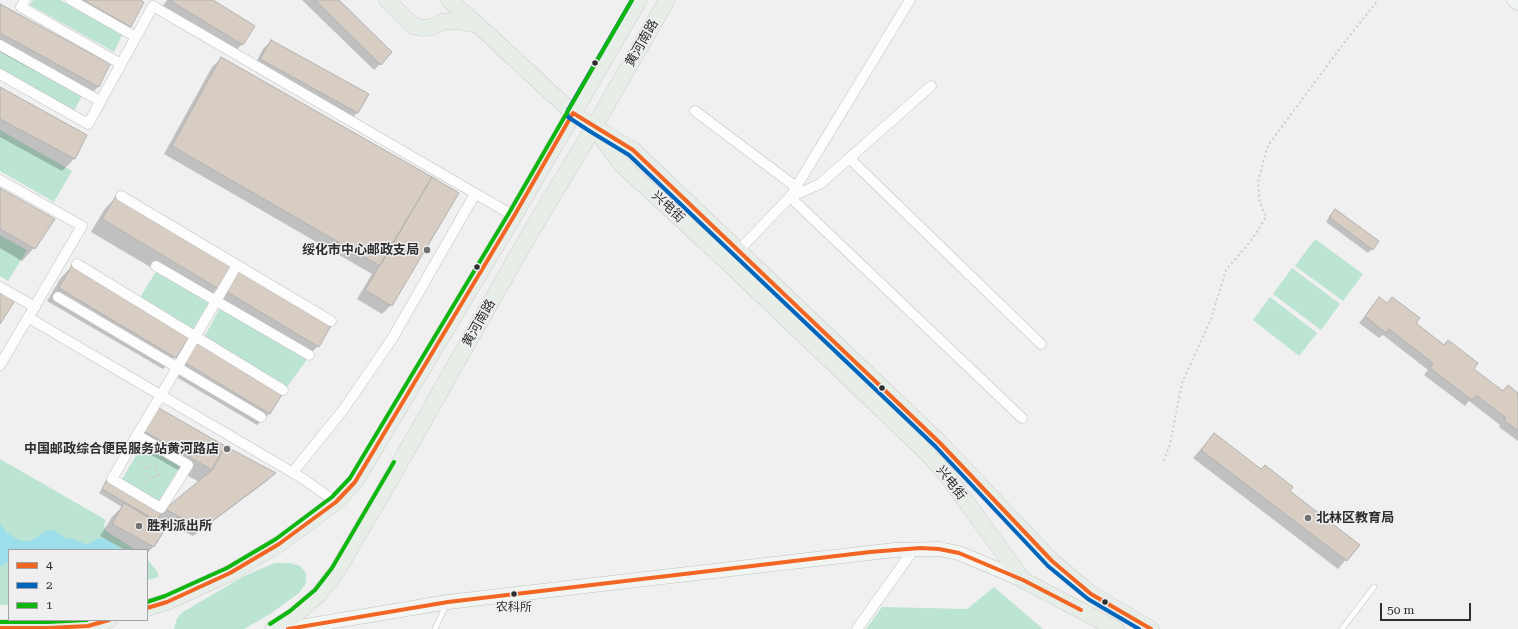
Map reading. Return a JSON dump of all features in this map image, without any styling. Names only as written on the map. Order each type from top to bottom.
[{"type":"main road","points":[[387,0],[413,26],[424,28],[442,22],[452,21],[464,22],[479,26]]},
{"type":"main road","name":"兴电街","points":[[449,0],[573,113],[633,150],[940,442],[1052,561],[1091,594],[1151,629]]},
{"type":"main road","name":"黄河南路","points":[[148,608],[167,602],[230,573],[278,544],[336,502],[356,482],[514,216],[639,0]]},
{"type":"main road","name":"黄河南路","points":[[273,629],[294,616],[319,594],[337,570],[381,496],[533,228],[594,127],[667,0]]},
{"type":"main road","points":[[1514,0],[1518,3]]},
{"type":"main road","name":"兴电街","points":[[594,127],[621,164],[727,262],[927,453],[946,474],[1023,580]]},
{"type":"main road","points":[[514,216],[533,228]]},
{"type":"main road","points":[[727,262],[738,251]]},
{"type":"main road","points":[[288,629],[448,602],[870,552],[939,549],[959,553],[1023,580],[1116,629]]},
{"type":"main road","points":[[0,628],[88,626],[106,621]]},
{"type":"street","points":[[25,0],[21,7],[121,64]]},
{"type":"street","points":[[71,0],[136,37]]},
{"type":"street","points":[[738,251],[790,197],[910,0]]},
{"type":"street","points":[[0,74],[88,124],[153,6],[514,216]]},
{"type":"street","points":[[0,45],[100,101]]},
{"type":"street","points":[[790,197],[820,184],[930,86]]},
{"type":"street","points":[[694,111],[796,187]]},
{"type":"street","points":[[850,158],[1041,344]]},
{"type":"street","points":[[0,180],[82,226],[0,365]]},
{"type":"street","points":[[293,472],[343,410],[380,358],[475,194]]},
{"type":"street","points":[[121,196],[331,321]]},
{"type":"street","points":[[790,197],[1022,418]]},
{"type":"street","points":[[76,264],[283,390]]},
{"type":"street","points":[[137,435],[188,465],[161,508],[112,479],[137,435],[237,265]]},
{"type":"street","points":[[156,266],[309,355]]},
{"type":"street","points":[[0,287],[35,307]]},
{"type":"street","points":[[58,297],[261,417]]},
{"type":"street","points":[[29,318],[293,472],[336,502]]},
{"type":"street","points":[[857,629],[914,549]]},
{"type":"lane","points":[[1342,629],[1374,587]]},
{"type":"lane","points":[[435,629],[448,602]]},
{"type":"path","points":[[1164,461],[1170,444],[1182,383],[1211,319],[1226,270],[1253,238],[1266,217],[1260,202],[1258,182],[1265,155],[1270,144],[1378,0]]},
{"type":"path","points":[[126,455],[146,467],[156,465],[158,475],[148,477],[146,467]]},
{"type":"green space","points":[[33,0],[60,0],[122,35],[114,52],[30,5]]},
{"type":"green space","points":[[0,47],[83,94],[74,111],[0,69]]},
{"type":"green space","points":[[0,130],[72,171],[54,202],[0,171]]},
{"type":"green space","points":[[0,235],[27,250],[8,281],[0,276]]},
{"type":"green space","points":[[1315,239],[1363,274],[1343,301],[1295,266]]},
{"type":"green space","points":[[1292,268],[1340,304],[1321,330],[1273,294]]},
{"type":"green space","points":[[157,270],[209,302],[192,331],[139,299]]},
{"type":"green space","points":[[1270,297],[1317,333],[1299,356],[1253,320]]},
{"type":"green space","points":[[220,308],[308,358],[285,390],[202,341]]},
{"type":"green space","points":[[144,442],[182,463],[159,501],[122,479]]},
{"type":"green space","points":[[0,459],[106,520],[104,525],[106,531],[134,549],[8,549],[8,605],[0,605]]},
{"type":"green space","points":[[148,560],[157,571],[159,577],[148,580]]},
{"type":"green space","points":[[275,563],[290,563],[300,566],[306,573],[306,583],[299,593],[270,614],[244,629],[174,629],[177,618],[183,612],[244,576]]},
{"type":"green space","points":[[994,587],[1043,629],[866,629],[882,607],[967,609]]},
{"type":"water","points":[[0,524],[7,533],[19,540],[33,540],[44,532],[50,530],[55,531],[65,538],[85,544],[88,544],[98,538],[108,540],[121,549],[8,549],[8,563],[0,567]]},
{"type":"building","points":[[83,0],[140,0],[144,2],[131,27]]},
{"type":"building","points":[[169,0],[213,0],[255,26],[243,45]]},
{"type":"building","points":[[315,0],[339,0],[392,52],[381,65]]},
{"type":"building","points":[[0,4],[110,64],[99,87],[0,33]]},
{"type":"building","points":[[271,40],[369,94],[358,113],[260,59]]},
{"type":"building","points":[[221,57],[432,177],[380,266],[172,146]]},
{"type":"building","points":[[0,87],[87,135],[75,159],[0,119]]},
{"type":"building","points":[[432,177],[459,193],[392,306],[365,290]]},
{"type":"building","points":[[0,188],[55,219],[35,249],[0,229]]},
{"type":"building","points":[[116,196],[233,265],[219,289],[102,219]]},
{"type":"building","points":[[1335,209],[1379,241],[1373,250],[1329,217]]},
{"type":"building","points":[[72,265],[190,335],[176,358],[59,288]]},
{"type":"building","points":[[240,270],[332,324],[319,347],[227,292]]},
{"type":"building","points":[[0,290],[16,299],[0,324]]},
{"type":"building","points":[[1379,297],[1387,303],[1392,297],[1420,318],[1416,323],[1444,345],[1448,340],[1478,363],[1474,369],[1503,391],[1508,385],[1518,393],[1518,431],[1504,420],[1506,418],[1476,395],[1472,400],[1430,368],[1433,363],[1389,329],[1386,333],[1365,316]]},
{"type":"building","points":[[197,340],[284,391],[270,414],[184,362]]},
{"type":"building","points":[[157,407],[225,446],[212,470],[144,431]]},
{"type":"building","name":"北林区教育局","points":[[1214,433],[1261,469],[1265,465],[1293,487],[1290,491],[1360,545],[1347,561],[1201,450]]},
{"type":"building","points":[[225,446],[276,473],[202,529],[165,509],[212,470]]},
{"type":"building","points":[[106,481],[161,514],[157,521],[102,489]]},
{"type":"building","name":"胜利派出所","points":[[124,503],[166,528],[154,547],[112,524]]},
{"type":"transit line","name":"2","points":[[632,0],[568,110],[568,117],[629,155],[936,447],[1048,566],[1088,599],[1139,629]]},
{"type":"transit line","name":"1","points":[[148,602],[165,596],[227,568],[276,539],[332,497],[350,478],[509,213],[632,0]]},
{"type":"transit line","name":"4","points":[[148,608],[167,602],[230,573],[279,544],[336,502],[355,482],[514,216],[573,113],[633,150],[940,443],[1052,561],[1091,594],[1151,629]]},
{"type":"transit line","name":"1","points":[[270,624],[290,611],[315,590],[332,568],[394,462]]},
{"type":"transit line","name":"4","points":[[288,629],[448,602],[870,552],[920,548],[939,549],[959,553],[1023,580],[1081,610]]},
{"type":"transit line","name":"1","points":[[0,622],[68,621]]},
{"type":"transit line","name":"4","points":[[0,628],[88,626],[106,621]]},
{"type":"place","name":"绥化市中心邮政支局","points":[[427,250]]},
{"type":"place","name":"中国邮政综合便民服务站黄河路店","points":[[227,449]]},
{"type":"place","name":"北林区教育局","points":[[1308,518]]},
{"type":"place","name":"胜利派出所","points":[[139,526]]},
{"type":"place","name":"农科所","points":[[514,594]]}]
